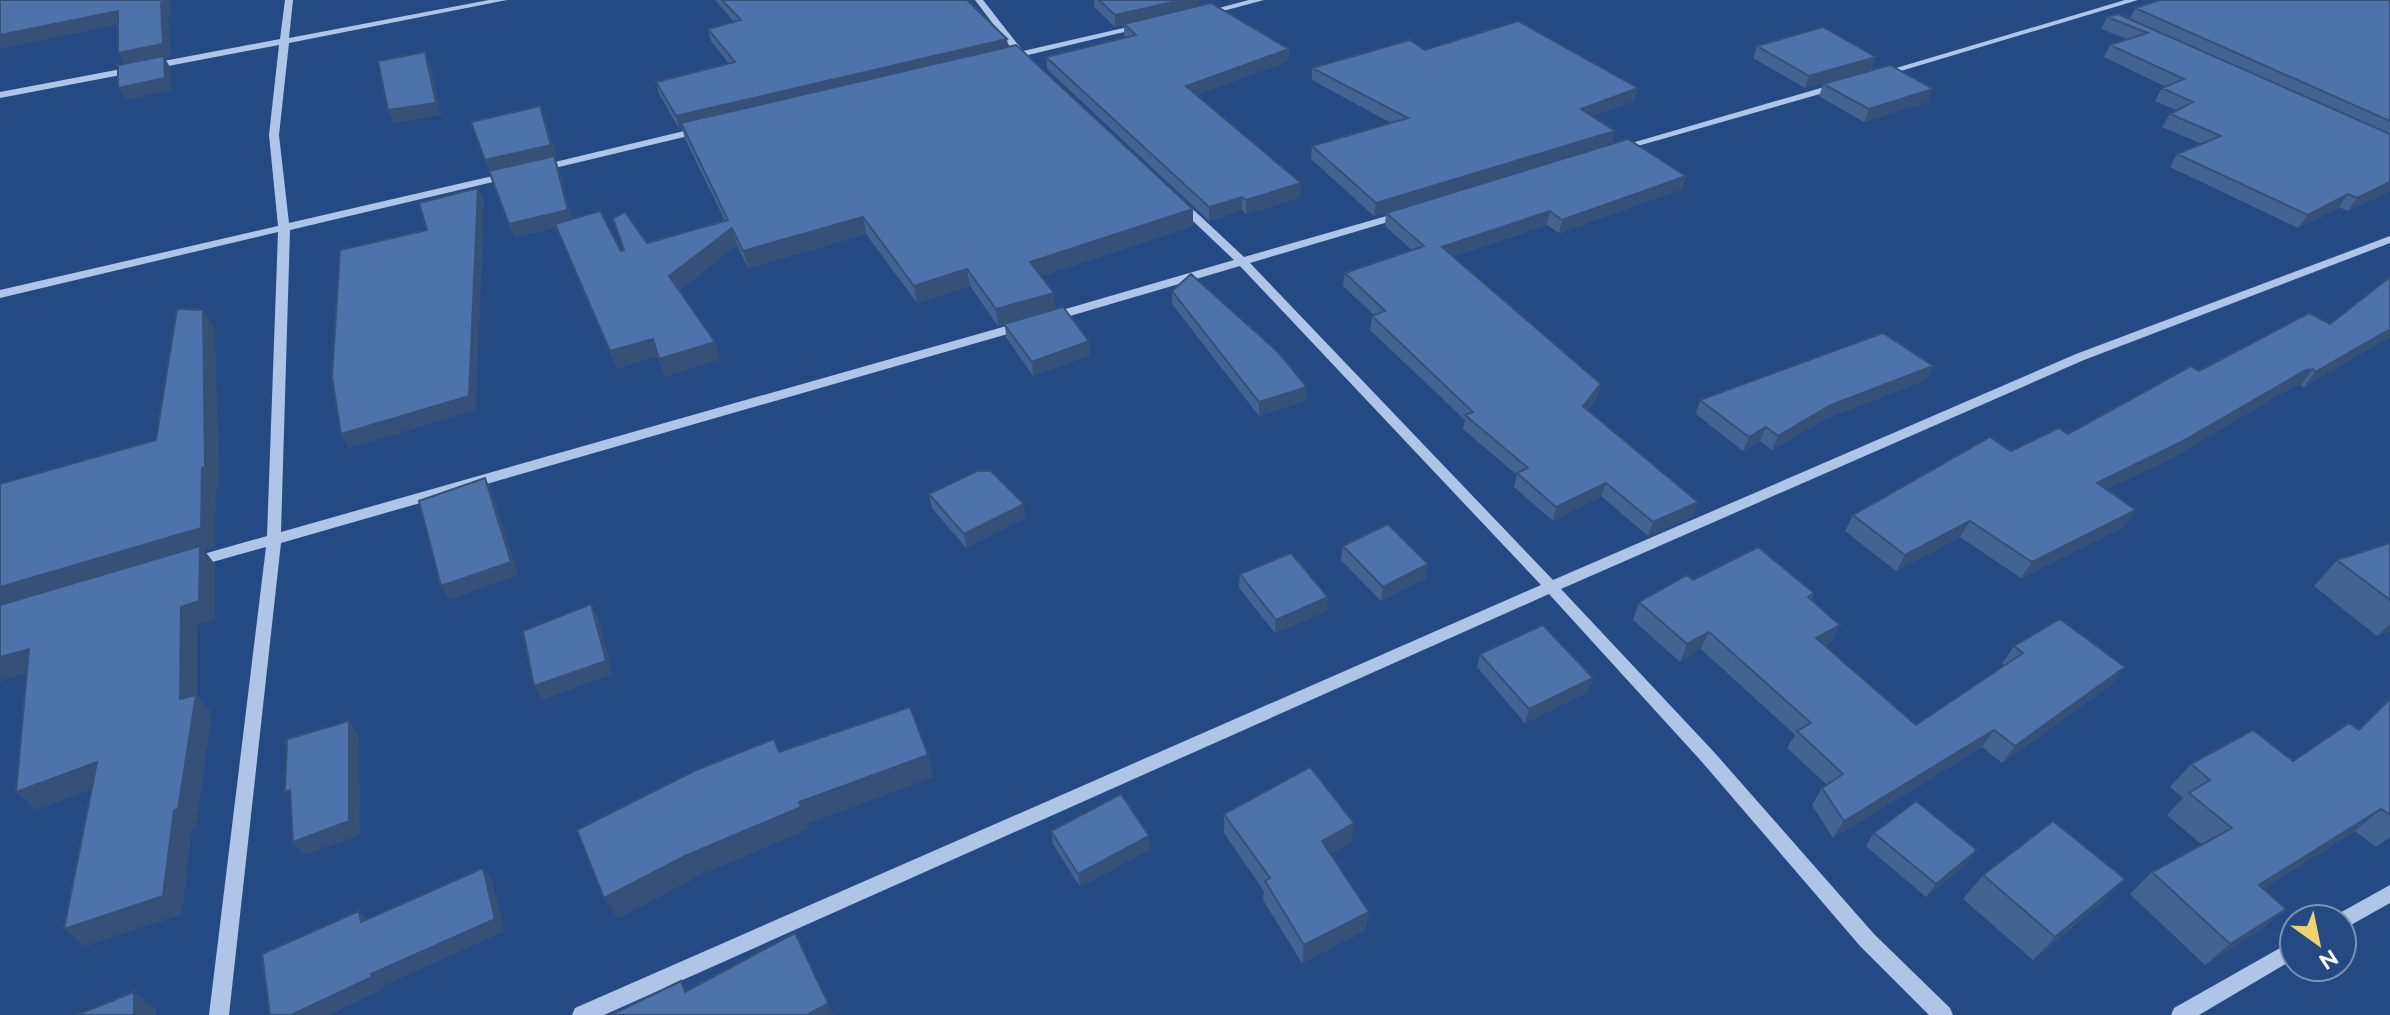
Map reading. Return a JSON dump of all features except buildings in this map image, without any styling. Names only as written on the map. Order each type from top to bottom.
[{"type":"street","points":[[219,1015],[274,538],[284,229],[274,135],[289,0]]},
{"type":"street","points":[[0,95],[503,0]]},
{"type":"street","points":[[979,0],[1021,54],[1043,75]]},
{"type":"street","points":[[1186,17],[1260,0]]},
{"type":"street","points":[[1867,78],[2134,0]]},
{"type":"street","points":[[2097,12],[2111,19]]},
{"type":"street","points":[[1005,58],[1156,24]]},
{"type":"street","points":[[1606,152],[1851,82]]},
{"type":"street","points":[[0,294],[714,127]]},
{"type":"street","points":[[1166,190],[1244,263],[1551,587],[1708,757],[1867,940],[1943,1015]]},
{"type":"street","points":[[183,565],[1244,263],[1410,212]]},
{"type":"street","points":[[582,1015],[2080,357],[2390,239]]},
{"type":"street","points":[[2358,912],[2390,893]]},
{"type":"street","points":[[2181,1015],[2278,958]]}]
